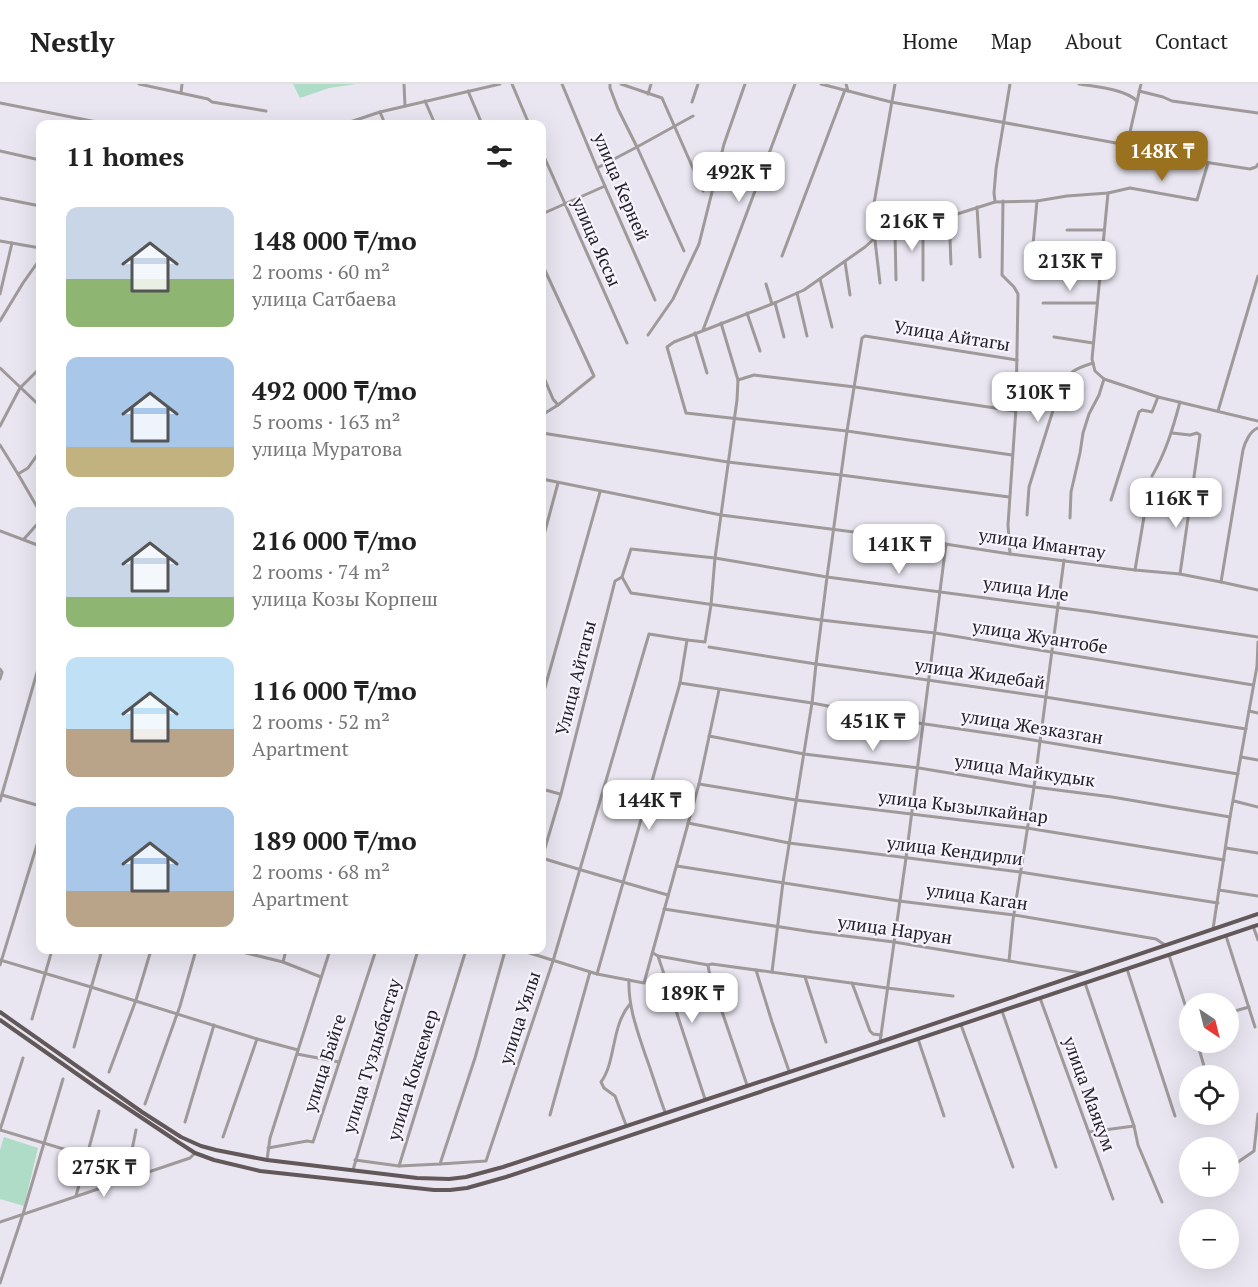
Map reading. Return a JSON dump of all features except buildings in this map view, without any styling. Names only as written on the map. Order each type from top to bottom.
[{"type":"main road","points":[[0,1012],[181,1137],[201,1146],[267,1160],[374,1173],[434,1179],[466,1177],[503,1167],[880,1042],[1258,914]]},
{"type":"main road","points":[[0,1020],[130,1111],[195,1153],[260,1171],[450,1190],[506,1178],[1256,926]]},
{"type":"main road","points":[[942,1021],[945,1030]]},
{"type":"main road","points":[[605,1133],[608,1143]]},
{"type":"main road","points":[[372,1184],[374,1173]]},
{"type":"street","points":[[139,84],[208,99],[212,102],[266,111]]},
{"type":"street","points":[[181,93],[182,84]]},
{"type":"street","points":[[404,84],[405,106]]},
{"type":"street","points":[[356,120],[380,112],[500,84]]},
{"type":"street","points":[[512,84],[528,120]]},
{"type":"street","name":"улица Керней","points":[[562,84],[656,300]]},
{"type":"street","points":[[610,84],[618,109],[684,251]]},
{"type":"street","points":[[621,84],[662,98],[703,191]]},
{"type":"street","points":[[648,93],[651,84]]},
{"type":"street","points":[[692,102],[698,84]]},
{"type":"street","points":[[648,334],[673,299],[699,244],[724,144],[745,84]]},
{"type":"street","points":[[703,330],[795,84]]},
{"type":"street","points":[[821,84],[891,102],[1127,145],[1209,163],[1250,169],[1258,164]]},
{"type":"street","points":[[782,255],[847,91],[846,84]]},
{"type":"street","points":[[880,283],[872,216],[895,84]]},
{"type":"street","points":[[995,201],[996,169],[1010,84]]},
{"type":"street","points":[[1079,84],[1124,93],[1137,101]]},
{"type":"street","points":[[1127,145],[1141,84]]},
{"type":"street","points":[[468,91],[480,120]]},
{"type":"street","points":[[1139,91],[1172,101],[1258,113]]},
{"type":"street","points":[[425,101],[433,120]]},
{"type":"street","points":[[0,103],[87,120]]},
{"type":"street","points":[[380,112],[383,120]]},
{"type":"street","points":[[597,168],[693,116]]},
{"type":"street","points":[[0,151],[36,159]]},
{"type":"street","name":"улица Яссы","points":[[546,161],[627,343]]},
{"type":"street","points":[[1012,455],[847,431],[686,413],[667,347],[695,333],[774,304],[804,290],[874,238],[995,201],[1036,201],[1108,193],[1130,188],[1197,200],[1209,163]]},
{"type":"street","points":[[546,212],[605,186]]},
{"type":"street","points":[[1108,193],[1093,343],[1092,359],[1095,371],[1104,379],[1158,397],[1258,421]]},
{"type":"street","points":[[0,198],[36,205]]},
{"type":"street","points":[[1003,201],[1002,274],[1017,294],[1017,360],[1008,525],[1010,554]]},
{"type":"street","points":[[1031,267],[1036,201]]},
{"type":"street","points":[[977,207],[980,257]]},
{"type":"street","points":[[949,216],[951,264]]},
{"type":"street","points":[[923,224],[923,280]]},
{"type":"street","points":[[1067,230],[1104,230]]},
{"type":"street","points":[[895,232],[896,280]]},
{"type":"street","points":[[0,241],[36,247]]},
{"type":"street","points":[[0,294],[12,243]]},
{"type":"street","points":[[844,262],[850,295]]},
{"type":"street","points":[[0,321],[36,265]]},
{"type":"street","points":[[1046,266],[1101,267]]},
{"type":"street","points":[[546,273],[594,376],[546,412]]},
{"type":"street","points":[[1218,411],[1258,276]]},
{"type":"street","points":[[820,279],[832,327]]},
{"type":"street","points":[[766,284],[784,338]]},
{"type":"street","points":[[797,293],[807,336]]},
{"type":"street","points":[[1043,303],[1097,303]]},
{"type":"street","points":[[747,314],[760,351]]},
{"type":"street","points":[[597,974],[680,683],[687,640],[705,642],[738,380],[722,323]]},
{"type":"street","points":[[695,333],[707,373]]},
{"type":"street","name":"Улица Айтагы","points":[[847,431],[861,339],[865,336],[1017,360]]},
{"type":"street","points":[[1054,337],[1093,343]]},
{"type":"street","points":[[1026,515],[1029,487],[1060,388],[1068,374],[1093,363]]},
{"type":"street","points":[[0,369],[36,402]]},
{"type":"street","points":[[0,426],[20,388],[36,372]]},
{"type":"street","points":[[738,380],[754,375],[855,387],[1015,411]]},
{"type":"street","points":[[1070,518],[1071,492],[1083,433],[1104,379]]},
{"type":"street","points":[[546,382],[558,405]]},
{"type":"street","points":[[1111,500],[1139,412],[1142,410],[1152,412],[1158,397]]},
{"type":"street","points":[[1152,476],[1163,457],[1180,402]]},
{"type":"street","points":[[1221,582],[1243,450],[1248,437],[1258,428]]},
{"type":"street","points":[[772,972],[783,882],[813,703],[821,620],[847,431]]},
{"type":"street","points":[[1172,433],[1200,435],[1180,574]]},
{"type":"street","points":[[546,434],[728,462],[1009,497]]},
{"type":"street","points":[[0,445],[36,505]]},
{"type":"street","points":[[18,474],[28,468],[36,457]]},
{"type":"street","name":"улица Имантау","points":[[546,480],[721,515],[1010,554],[1180,574],[1258,590]]},
{"type":"street","points":[[546,527],[558,483]]},
{"type":"street","points":[[546,684],[600,492]]},
{"type":"street","points":[[1135,570],[1145,511]]},
{"type":"street","points":[[24,539],[36,526]]},
{"type":"street","points":[[0,531],[36,544]]},
{"type":"street","points":[[880,1042],[946,544]]},
{"type":"street","name":"Улица Айтагы","points":[[546,845],[615,581],[622,577],[631,549],[715,558]]},
{"type":"street","name":"улица Иле","points":[[715,558],[827,577],[941,591],[1258,637]]},
{"type":"street","name":"улица Кендирли","points":[[1009,961],[1064,560]]},
{"type":"street","points":[[622,577],[632,593],[821,620]]},
{"type":"street","name":"улица Жуантобе","points":[[821,620],[935,633],[1253,685]]},
{"type":"street","name":"улица Уялы","points":[[440,1164],[486,1161],[553,961],[649,634],[687,640]]},
{"type":"street","points":[[1213,929],[1230,817],[1258,666],[1258,642]]},
{"type":"street","name":"улица Жидебай","points":[[709,647],[1246,729]]},
{"type":"street","points":[[0,669],[2,671],[0,679]]},
{"type":"street","points":[[0,801],[36,676]]},
{"type":"street","name":"улица Жезказган","points":[[680,683],[1238,774]]},
{"type":"street","points":[[532,954],[597,974],[644,983],[699,784],[719,690]]},
{"type":"street","points":[[1250,711],[1258,713]]},
{"type":"street","name":"улица Майкудык","points":[[709,736],[804,754],[918,768],[1230,817]]},
{"type":"street","points":[[1241,757],[1258,760]]},
{"type":"street","name":"улица Кызылкайнар","points":[[699,784],[796,800],[1027,828],[1224,860]]},
{"type":"street","points":[[546,790],[561,794]]},
{"type":"street","points":[[1,795],[36,805]]},
{"type":"street","points":[[1234,801],[1258,807]]},
{"type":"street","name":"улица Кендирли","points":[[688,823],[789,843],[1020,872],[1217,903]]},
{"type":"street","points":[[0,965],[36,848]]},
{"type":"street","points":[[1226,848],[1258,853]]},
{"type":"street","points":[[546,859],[668,895]]},
{"type":"street","name":"улица Каган","points":[[677,866],[899,901],[1014,915],[1156,939],[1165,945]]},
{"type":"street","points":[[1219,890],[1258,896]]},
{"type":"street","name":"улица Наруан","points":[[664,909],[1009,961]]},
{"type":"street","points":[[1256,926],[1258,940]]},
{"type":"street","points":[[1226,936],[1255,1027]]},
{"type":"street","points":[[653,952],[658,956],[708,964],[953,996]]},
{"type":"street","points":[[32,1019],[51,954]]},
{"type":"street","points":[[74,1047],[101,954]]},
{"type":"street","points":[[109,1072],[136,1000],[150,954]]},
{"type":"street","points":[[146,1104],[195,954]]},
{"type":"street","points":[[252,954],[283,962],[321,977]]},
{"type":"street","points":[[283,962],[285,954]]},
{"type":"street","points":[[267,1160],[270,1138],[329,954]]},
{"type":"street","name":"улица Байге","points":[[268,1148],[313,1142],[375,954]]},
{"type":"street","name":"улица Туздыбастау","points":[[353,1170],[417,954]]},
{"type":"street","name":"улица Коккемер","points":[[355,1160],[399,1166],[465,954]]},
{"type":"street","points":[[399,1166],[440,1164],[475,1058],[505,954]]},
{"type":"street","points":[[1169,955],[1181,993]]},
{"type":"street","points":[[658,956],[705,1099]]},
{"type":"street","points":[[1,960],[136,1000],[297,1052],[339,1062]]},
{"type":"street","points":[[1009,961],[1082,973]]},
{"type":"street","points":[[708,964],[719,1004],[747,1085]]},
{"type":"street","points":[[1127,969],[1175,1116]]},
{"type":"street","points":[[756,970],[789,1071]]},
{"type":"street","points":[[550,1115],[590,972]]},
{"type":"street","points":[[805,977],[826,1042]]},
{"type":"street","points":[[629,980],[630,1005],[665,1112]]},
{"type":"street","points":[[852,983],[870,1031],[880,1035]]},
{"type":"street","points":[[1084,983],[1134,1126],[1138,1145],[1162,1202]]},
{"type":"street","name":"улица Маякум","points":[[1040,998],[1113,1199]]},
{"type":"street","points":[[626,1125],[615,1096],[604,1088],[601,1082],[622,1015],[630,1005]]},
{"type":"street","points":[[1239,1010],[1248,1007]]},
{"type":"street","points":[[1002,1011],[1056,1167]]},
{"type":"street","points":[[185,1122],[214,1025]]},
{"type":"street","points":[[961,1025],[1013,1167]]},
{"type":"street","points":[[223,1137],[257,1039]]},
{"type":"street","points":[[918,1039],[944,1116]]},
{"type":"street","points":[[23,1058],[0,1130],[87,1156]]},
{"type":"street","points":[[0,1283],[63,1079]]},
{"type":"street","points":[[130,1111],[133,1105]]},
{"type":"street","points":[[75,1196],[99,1111]]},
{"type":"street","points":[[1239,1161],[1254,1151],[1258,1114]]},
{"type":"street","points":[[1089,1132],[1134,1126]]},
{"type":"street","points":[[126,1180],[136,1130]]},
{"type":"street","points":[[0,1222],[190,1158],[195,1153]]},
{"type":"green space","points":[[293,84],[356,84],[329,88],[300,98]]},
{"type":"green space","points":[[4,1137],[38,1148],[24,1206],[0,1199],[0,1150]]}]
